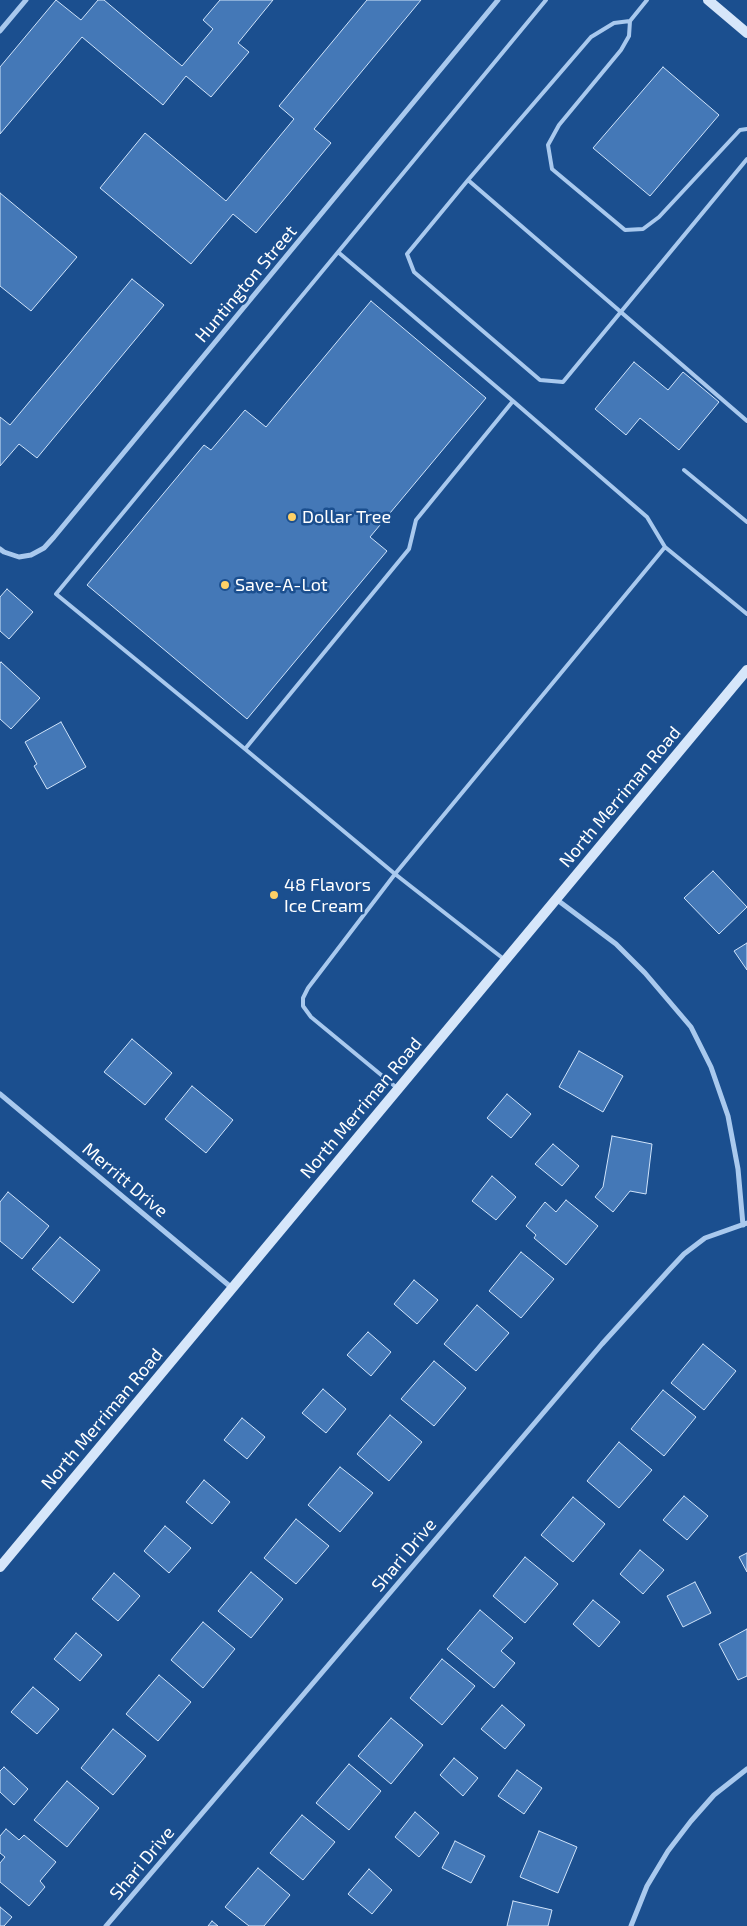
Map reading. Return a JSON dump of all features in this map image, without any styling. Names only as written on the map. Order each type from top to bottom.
[{"type":"main road","points":[[708,0],[747,33]]},
{"type":"main road","name":"North Merriman Road","points":[[0,1566],[747,670]]},
{"type":"street","points":[[0,31],[26,0]]},
{"type":"street","name":"Huntington Street","points":[[0,549],[19,557],[31,555],[44,548],[54,537],[498,0]]},
{"type":"street","points":[[556,899],[616,944],[646,972],[691,1027],[711,1067],[728,1116],[738,1169],[745,1224]]},
{"type":"street","name":"Merritt Drive","points":[[0,1094],[232,1288]]},
{"type":"street","name":"Shari Drive","points":[[106,1926],[596,1351],[670,1269],[684,1254],[705,1238],[745,1224]]},
{"type":"street","points":[[631,1926],[647,1886],[668,1851],[714,1795],[747,1769]]},
{"type":"lane","points":[[505,960],[395,874],[56,594],[546,0]]},
{"type":"lane","points":[[647,0],[630,21],[629,36],[621,50],[559,125],[548,145],[552,169],[625,230],[643,229],[659,217],[740,130],[747,129]]},
{"type":"lane","points":[[630,21],[614,23],[591,37],[407,254],[414,272],[540,380],[563,382],[622,313],[747,159]]},
{"type":"lane","points":[[468,180],[747,421]]},
{"type":"lane","points":[[338,252],[647,517],[665,547],[747,614]]},
{"type":"lane","points":[[245,749],[408,549],[416,520],[514,401]]},
{"type":"lane","points":[[684,470],[747,522]]},
{"type":"lane","points":[[398,1089],[311,1017],[303,1006],[303,998],[308,988],[395,874],[665,547]]},
{"type":"building","points":[[56,0],[81,20],[98,0],[104,0],[182,66],[213,29],[203,20],[220,0],[273,0],[238,43],[249,52],[211,97],[186,76],[163,105],[82,37],[0,134],[0,67]]},
{"type":"building","points":[[367,0],[421,0],[314,129],[331,143],[256,233],[233,214],[191,264],[100,188],[145,133],[226,201],[294,119],[279,106]]},
{"type":"building","points":[[663,67],[719,115],[650,196],[593,148]]},
{"type":"building","points":[[0,193],[77,257],[31,311],[0,286]]},
{"type":"building","points":[[132,279],[164,305],[37,458],[19,444],[0,466],[0,417],[10,425]]},
{"type":"building","points":[[371,301],[486,398],[370,537],[387,551],[247,719],[87,585],[204,445],[211,450],[245,410],[266,427]]},
{"type":"building","points":[[634,362],[668,390],[683,372],[719,402],[679,450],[640,418],[626,435],[595,409]]},
{"type":"building","points":[[7,589],[33,612],[9,639],[0,631],[0,597]]},
{"type":"building","points":[[1,662],[40,698],[11,729],[0,719]]},
{"type":"building","points":[[61,722],[86,767],[47,789],[34,766],[37,764],[25,742]]},
{"type":"building","points":[[713,871],[747,907],[719,934],[684,898]]},
{"type":"building","points":[[747,943],[747,970],[734,951]]},
{"type":"building","points":[[132,1039],[172,1073],[145,1105],[104,1072]]},
{"type":"building","points":[[579,1051],[623,1076],[603,1112],[559,1087]]},
{"type":"building","points":[[192,1086],[233,1120],[206,1153],[165,1119]]},
{"type":"building","points":[[507,1094],[531,1114],[511,1138],[487,1118]]},
{"type":"building","points":[[612,1136],[652,1144],[646,1194],[630,1191],[613,1212],[595,1197],[603,1187]]},
{"type":"building","points":[[553,1144],[579,1166],[562,1186],[535,1164]]},
{"type":"building","points":[[492,1176],[516,1197],[496,1220],[472,1201]]},
{"type":"building","points":[[8,1192],[49,1226],[22,1259],[0,1241],[0,1202]]},
{"type":"building","points":[[566,1200],[598,1226],[566,1265],[534,1238],[536,1235],[526,1226],[545,1202],[556,1212]]},
{"type":"building","points":[[60,1237],[100,1270],[73,1303],[32,1269]]},
{"type":"building","points":[[521,1252],[554,1279],[521,1318],[489,1291]]},
{"type":"building","points":[[414,1280],[438,1300],[417,1324],[394,1304]]},
{"type":"building","points":[[477,1305],[509,1333],[476,1371],[444,1344]]},
{"type":"building","points":[[368,1332],[391,1352],[371,1376],[347,1355]]},
{"type":"building","points":[[703,1344],[736,1371],[704,1410],[671,1383]]},
{"type":"building","points":[[434,1361],[466,1388],[434,1426],[401,1399]]},
{"type":"building","points":[[323,1389],[346,1409],[326,1433],[302,1413]]},
{"type":"building","points":[[663,1390],[696,1417],[664,1456],[631,1429]]},
{"type":"building","points":[[390,1415],[422,1442],[389,1481],[357,1454]]},
{"type":"building","points":[[242,1418],[265,1437],[247,1459],[224,1440]]},
{"type":"building","points":[[619,1442],[652,1470],[619,1508],[587,1481]]},
{"type":"building","points":[[340,1467],[373,1493],[340,1532],[308,1505]]},
{"type":"building","points":[[204,1480],[230,1502],[212,1524],[186,1502]]},
{"type":"building","points":[[684,1496],[708,1516],[687,1540],[663,1520]]},
{"type":"building","points":[[573,1497],[605,1524],[573,1562],[541,1535]]},
{"type":"building","points":[[296,1519],[329,1546],[296,1584],[264,1558]]},
{"type":"building","points":[[165,1526],[191,1548],[169,1573],[144,1551]]},
{"type":"building","points":[[640,1550],[664,1570],[643,1594],[620,1574]]},
{"type":"building","points":[[747,1553],[747,1572],[739,1557]]},
{"type":"building","points":[[525,1557],[558,1584],[525,1623],[493,1596]]},
{"type":"building","points":[[251,1572],[283,1599],[251,1638],[218,1611]]},
{"type":"building","points":[[114,1573],[140,1596],[118,1621],[92,1599]]},
{"type":"building","points":[[695,1582],[711,1613],[683,1627],[667,1596]]},
{"type":"building","points":[[593,1600],[620,1622],[599,1647],[573,1624]]},
{"type":"building","points":[[480,1610],[513,1638],[501,1651],[515,1663],[494,1688],[447,1649]]},
{"type":"building","points":[[203,1622],[235,1649],[203,1688],[171,1660]]},
{"type":"building","points":[[747,1629],[747,1676],[738,1680],[719,1644]]},
{"type":"building","points":[[76,1633],[102,1655],[80,1681],[54,1659]]},
{"type":"building","points":[[442,1659],[475,1686],[442,1725],[410,1698]]},
{"type":"building","points":[[159,1675],[191,1702],[158,1741],[126,1714]]},
{"type":"building","points":[[33,1687],[59,1709],[37,1734],[11,1712]]},
{"type":"building","points":[[502,1705],[525,1725],[505,1749],[481,1729]]},
{"type":"building","points":[[391,1718],[423,1745],[391,1784],[358,1756]]},
{"type":"building","points":[[113,1729],[146,1756],[113,1795],[81,1768]]},
{"type":"building","points":[[454,1758],[478,1778],[463,1796],[440,1775]]},
{"type":"building","points":[[349,1764],[381,1791],[349,1830],[316,1803]]},
{"type":"building","points":[[4,1767],[28,1789],[14,1805],[0,1792],[0,1771]]},
{"type":"building","points":[[517,1770],[542,1788],[524,1814],[498,1796]]},
{"type":"building","points":[[67,1781],[99,1808],[67,1847],[34,1820]]},
{"type":"building","points":[[415,1812],[439,1833],[419,1857],[395,1837]]},
{"type":"building","points":[[302,1815],[335,1842],[303,1880],[270,1853]]},
{"type":"building","points":[[6,1829],[19,1840],[24,1835],[56,1862],[40,1881],[45,1887],[29,1906],[0,1882],[0,1863],[5,1857],[0,1853],[0,1836]]},
{"type":"building","points":[[539,1831],[577,1847],[558,1893],[520,1877]]},
{"type":"building","points":[[455,1841],[485,1856],[471,1883],[442,1868]]},
{"type":"building","points":[[258,1868],[290,1895],[264,1926],[249,1926],[225,1907]]},
{"type":"building","points":[[369,1869],[392,1890],[372,1914],[348,1894]]},
{"type":"building","points":[[513,1901],[552,1910],[548,1926],[507,1926]]},
{"type":"building","points":[[0,1907],[12,1917],[4,1926],[0,1926]]},
{"type":"building","points":[[212,1921],[218,1926],[208,1926]]},
{"type":"place","name":"Dollar Tree","points":[[292,517]]},
{"type":"place","name":"Save-A-Lot","points":[[225,585]]},
{"type":"place","name":"48 Flavors Ice Cream","points":[[274,895]]}]
